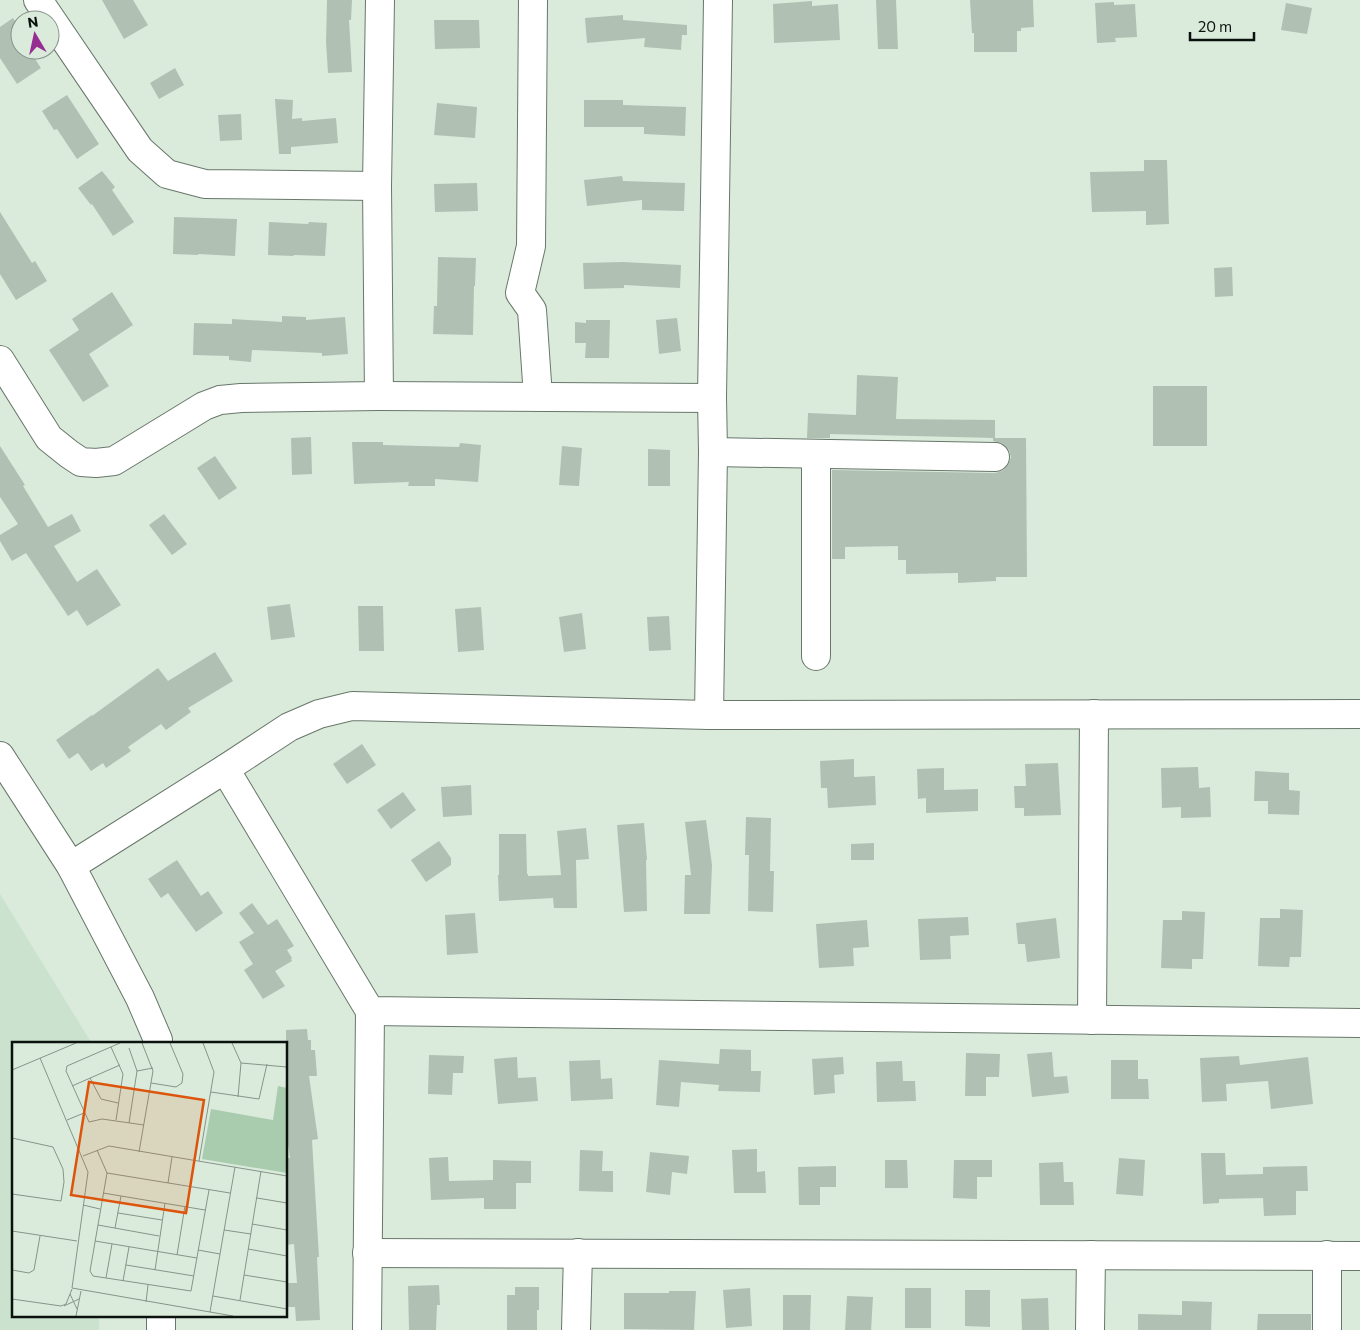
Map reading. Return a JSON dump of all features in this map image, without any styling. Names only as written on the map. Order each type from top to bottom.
[{"type":"street","points":[[38,0],[140,150],[167,174],[205,184],[377,186]]},
{"type":"street","points":[[379,396],[377,186],[380,0]]},
{"type":"street","points":[[533,0],[530,246],[520,293],[532,310],[538,397]]},
{"type":"street","points":[[708,715],[718,0]]},
{"type":"street","points":[[2,366],[50,438],[81,462],[96,463],[114,461],[204,406],[220,400],[379,396],[712,398]]},
{"type":"street","points":[[713,452],[994,458]]},
{"type":"street","points":[[816,454],[816,656]]},
{"type":"street","points":[[71,866],[289,727],[319,714],[352,706],[708,715],[1360,714]]},
{"type":"street","points":[[1092,1020],[1094,714]]},
{"type":"street","points":[[0,756],[71,866],[140,998],[158,1042]]},
{"type":"street","points":[[225,769],[370,1011],[366,1330]]},
{"type":"street","points":[[370,1011],[1360,1023]]},
{"type":"street","points":[[368,1253],[1360,1256]]},
{"type":"street","points":[[576,1330],[578,1253]]},
{"type":"street","points":[[1090,1330],[1091,1255]]},
{"type":"street","points":[[1327,1256],[1327,1330]]},
{"type":"shaded area","points":[[0,894],[91,1042],[12,1042],[12,1318],[99,1318],[99,1330],[0,1330]]},
{"type":"building","points":[[102,0],[133,0],[148,25],[124,39]]},
{"type":"building","points":[[327,0],[352,0],[351,20],[349,20],[352,72],[328,73],[326,42]]},
{"type":"building","points":[[876,0],[896,0],[898,49],[878,49]]},
{"type":"building","points":[[970,0],[1033,0],[1034,27],[1021,28],[1021,31],[1017,31],[1017,52],[974,52]]},
{"type":"building","points":[[812,1],[812,6],[838,4],[840,40],[774,43],[773,4]]},
{"type":"building","points":[[1114,2],[1114,5],[1135,4],[1137,37],[1115,38],[1116,42],[1097,43],[1095,3]]},
{"type":"building","points":[[1286,3],[1312,8],[1307,34],[1281,30]]},
{"type":"building","points":[[623,15],[623,20],[687,25],[687,35],[682,35],[681,50],[644,47],[645,38],[587,43],[585,18]]},
{"type":"building","points":[[10,20],[10,60],[36,60],[41,68],[17,84],[0,58],[0,27]]},
{"type":"building","points":[[434,20],[479,20],[480,48],[435,49]]},
{"type":"building","points":[[175,68],[184,85],[159,99],[150,83]]},
{"type":"building","points":[[67,95],[99,144],[77,159],[57,129],[54,130],[42,111]]},
{"type":"building","points":[[275,99],[293,100],[292,119],[302,118],[302,121],[336,118],[338,143],[291,147],[291,154],[279,154]]},
{"type":"building","points":[[584,100],[623,100],[623,105],[686,107],[685,136],[644,134],[644,127],[584,127]]},
{"type":"building","points":[[437,103],[477,107],[475,138],[434,135]]},
{"type":"building","points":[[241,114],[242,140],[220,141],[218,115]]},
{"type":"building","points":[[1144,160],[1167,160],[1169,224],[1146,225],[1146,211],[1092,212],[1090,172],[1144,171]]},
{"type":"building","points":[[102,171],[115,187],[112,190],[134,222],[113,236],[92,204],[78,188]]},
{"type":"building","points":[[622,176],[623,181],[685,183],[684,211],[642,210],[642,200],[587,206],[584,180]]},
{"type":"building","points":[[477,183],[478,211],[435,212],[434,184]]},
{"type":"building","points":[[0,212],[32,263],[35,261],[47,281],[16,300],[0,274]]},
{"type":"building","points":[[174,217],[237,219],[235,256],[173,254]]},
{"type":"building","points":[[269,222],[327,223],[325,256],[268,255]]},
{"type":"building","points":[[438,257],[476,258],[473,335],[433,334],[434,306],[437,306]]},
{"type":"building","points":[[623,262],[681,265],[680,288],[624,285],[624,288],[584,289],[583,263]]},
{"type":"building","points":[[1232,267],[1233,296],[1215,297],[1214,268]]},
{"type":"building","points":[[112,292],[133,325],[89,354],[109,386],[83,402],[49,350],[79,330],[72,319]]},
{"type":"building","points":[[282,316],[306,317],[306,320],[345,317],[348,354],[322,356],[322,353],[252,350],[251,362],[229,360],[229,356],[193,355],[194,323],[232,324],[232,319],[282,322]]},
{"type":"building","points":[[677,318],[681,351],[659,354],[656,320]]},
{"type":"building","points":[[586,320],[610,320],[609,358],[585,358],[586,343],[575,343],[575,322],[586,323]]},
{"type":"building","points":[[857,375],[898,377],[896,419],[995,420],[995,438],[830,434],[830,438],[807,438],[808,413],[856,415]]},
{"type":"building","points":[[1153,386],[1207,386],[1207,446],[1153,446]]},
{"type":"building","points":[[311,437],[312,474],[292,475],[291,438]]},
{"type":"building","points":[[993,438],[1026,438],[1027,577],[996,577],[996,581],[958,583],[958,573],[906,574],[906,560],[898,560],[898,546],[845,547],[845,559],[832,559],[832,470],[995,473],[1002,471],[1008,465],[1011,457],[1009,450],[1003,444],[993,441]]},
{"type":"building","points":[[352,442],[383,442],[383,445],[459,447],[460,443],[481,445],[478,482],[435,479],[435,486],[408,486],[409,482],[354,484]]},
{"type":"building","points":[[0,446],[25,485],[23,486],[48,527],[72,514],[81,531],[54,546],[77,582],[97,569],[121,605],[87,626],[77,610],[68,616],[26,553],[12,561],[0,541],[0,535],[18,524],[0,497]]},
{"type":"building","points":[[562,446],[582,448],[579,486],[559,485]]},
{"type":"building","points":[[648,449],[670,450],[670,486],[648,486]]},
{"type":"building","points":[[215,456],[237,488],[219,500],[197,468]]},
{"type":"building","points":[[164,514],[187,544],[172,555],[149,525]]},
{"type":"building","points":[[290,604],[295,637],[271,640],[267,607]]},
{"type":"building","points":[[358,606],[383,606],[384,651],[359,651]]},
{"type":"building","points":[[481,607],[484,650],[458,652],[455,609]]},
{"type":"building","points":[[582,613],[586,649],[564,652],[559,617]]},
{"type":"building","points":[[669,616],[671,650],[649,651],[647,617]]},
{"type":"building","points":[[215,652],[233,681],[188,708],[191,712],[166,730],[161,724],[128,747],[131,751],[106,768],[103,763],[91,771],[78,753],[69,759],[56,740],[158,668],[168,681]]},
{"type":"building","points":[[362,744],[376,765],[347,784],[333,764]]},
{"type":"building","points":[[854,759],[854,777],[875,776],[876,805],[828,808],[827,788],[821,788],[820,761]]},
{"type":"building","points":[[1058,763],[1061,815],[1024,816],[1024,808],[1015,808],[1014,786],[1026,786],[1025,764]]},
{"type":"building","points":[[1198,767],[1199,788],[1210,787],[1211,817],[1181,818],[1181,807],[1162,808],[1161,768]]},
{"type":"building","points":[[944,768],[944,790],[978,789],[978,811],[926,813],[926,798],[918,799],[917,769]]},
{"type":"building","points":[[1255,771],[1289,773],[1289,790],[1300,791],[1299,815],[1268,814],[1268,801],[1254,801]]},
{"type":"building","points":[[471,785],[472,815],[443,817],[441,787]]},
{"type":"building","points":[[403,792],[416,810],[391,829],[377,810]]},
{"type":"building","points":[[746,817],[771,818],[770,871],[774,871],[773,912],[748,911],[749,855],[745,855]]},
{"type":"building","points":[[706,820],[712,865],[710,914],[684,914],[685,875],[691,875],[685,822]]},
{"type":"building","points":[[644,823],[647,860],[647,911],[624,912],[617,825]]},
{"type":"building","points":[[586,828],[589,859],[576,860],[577,908],[554,908],[553,898],[499,901],[499,834],[526,834],[528,876],[561,875],[557,831]]},
{"type":"building","points":[[439,841],[451,858],[451,865],[426,882],[411,860]]},
{"type":"building","points":[[874,843],[874,860],[851,860],[851,844]]},
{"type":"building","points":[[177,860],[201,896],[208,891],[223,913],[196,932],[168,893],[161,898],[148,879]]},
{"type":"building","points":[[252,903],[268,925],[277,919],[294,946],[287,950],[292,961],[275,971],[285,986],[263,999],[244,970],[253,964],[239,942],[254,933],[239,913]]},
{"type":"building","points":[[1280,909],[1303,910],[1301,957],[1290,957],[1289,967],[1258,966],[1260,918],[1280,918]]},
{"type":"building","points":[[1182,911],[1205,912],[1203,959],[1192,959],[1192,969],[1161,968],[1163,920],[1182,920]]},
{"type":"building","points":[[475,913],[478,953],[447,955],[445,915]]},
{"type":"building","points":[[968,917],[969,935],[950,936],[951,959],[920,960],[918,919]]},
{"type":"building","points":[[1056,918],[1060,958],[1027,962],[1025,944],[1018,944],[1016,923]]},
{"type":"building","points":[[867,920],[869,947],[853,948],[854,966],[819,968],[816,924]]},
{"type":"building","points":[[307,1029],[308,1040],[311,1040],[311,1050],[315,1050],[317,1076],[309,1076],[318,1139],[312,1140],[319,1257],[317,1257],[320,1320],[296,1321],[295,1307],[288,1307],[288,1283],[297,1283],[294,1244],[288,1245],[288,1158],[290,1158],[288,1144],[288,1042],[286,1042],[286,1030]]},
{"type":"building","points":[[720,1049],[751,1050],[751,1071],[761,1071],[760,1092],[718,1091],[719,1085],[681,1082],[679,1107],[656,1105],[659,1060],[719,1064]]},
{"type":"building","points":[[1052,1052],[1054,1077],[1067,1076],[1069,1093],[1032,1097],[1027,1054]]},
{"type":"building","points":[[966,1053],[1000,1054],[999,1077],[986,1077],[986,1096],[965,1096]]},
{"type":"building","points":[[429,1055],[464,1056],[463,1073],[453,1073],[452,1095],[428,1094]]},
{"type":"building","points":[[1239,1056],[1240,1065],[1308,1057],[1313,1104],[1271,1109],[1268,1081],[1226,1084],[1227,1101],[1202,1102],[1200,1058]]},
{"type":"building","points":[[517,1057],[518,1078],[536,1077],[538,1101],[498,1104],[494,1059]]},
{"type":"building","points":[[843,1057],[844,1074],[834,1075],[835,1093],[814,1095],[812,1059]]},
{"type":"building","points":[[600,1060],[601,1079],[612,1078],[613,1099],[571,1101],[569,1061]]},
{"type":"building","points":[[1111,1060],[1138,1060],[1138,1079],[1148,1079],[1149,1099],[1111,1099]]},
{"type":"building","points":[[902,1061],[903,1081],[915,1081],[916,1101],[877,1102],[876,1062]]},
{"type":"building","points":[[757,1149],[757,1172],[765,1171],[766,1193],[734,1193],[732,1150]]},
{"type":"building","points":[[580,1150],[603,1151],[602,1171],[613,1171],[613,1192],[579,1191]]},
{"type":"building","points":[[650,1152],[689,1156],[687,1174],[672,1172],[670,1195],[646,1192]]},
{"type":"building","points":[[1201,1153],[1225,1153],[1226,1175],[1263,1174],[1263,1167],[1307,1166],[1308,1191],[1296,1191],[1296,1215],[1264,1216],[1263,1198],[1219,1199],[1219,1203],[1203,1204]]},
{"type":"building","points":[[448,1157],[449,1181],[493,1180],[493,1160],[531,1161],[531,1183],[516,1183],[516,1209],[484,1209],[484,1198],[431,1200],[429,1158]]},
{"type":"building","points":[[1119,1158],[1145,1160],[1143,1196],[1116,1194]]},
{"type":"building","points":[[885,1160],[907,1160],[908,1188],[885,1188]]},
{"type":"building","points":[[954,1160],[992,1160],[992,1177],[977,1177],[977,1199],[953,1198]]},
{"type":"building","points":[[1063,1162],[1064,1182],[1073,1182],[1074,1205],[1040,1205],[1039,1163]]},
{"type":"building","points":[[836,1166],[836,1187],[820,1187],[820,1205],[799,1205],[798,1167]]},
{"type":"building","points":[[439,1285],[440,1305],[437,1305],[436,1330],[409,1330],[408,1286]]},
{"type":"building","points":[[515,1287],[539,1287],[537,1330],[507,1330],[507,1295],[515,1295]]},
{"type":"building","points":[[750,1288],[752,1326],[726,1328],[723,1290]]},
{"type":"building","points":[[905,1288],[931,1288],[931,1328],[905,1328]]},
{"type":"building","points":[[965,1290],[990,1290],[990,1327],[965,1326]]},
{"type":"building","points":[[669,1291],[696,1291],[694,1330],[624,1329],[624,1293],[669,1293]]},
{"type":"building","points":[[783,1295],[811,1295],[810,1330],[783,1330]]},
{"type":"building","points":[[847,1296],[873,1297],[871,1330],[845,1330]]},
{"type":"building","points":[[1048,1298],[1049,1330],[1022,1330],[1021,1299]]},
{"type":"building","points":[[1182,1301],[1212,1302],[1211,1330],[1138,1330],[1138,1314],[1182,1315]]},
{"type":"building","points":[[1258,1314],[1311,1314],[1311,1330],[1257,1330]]}]
